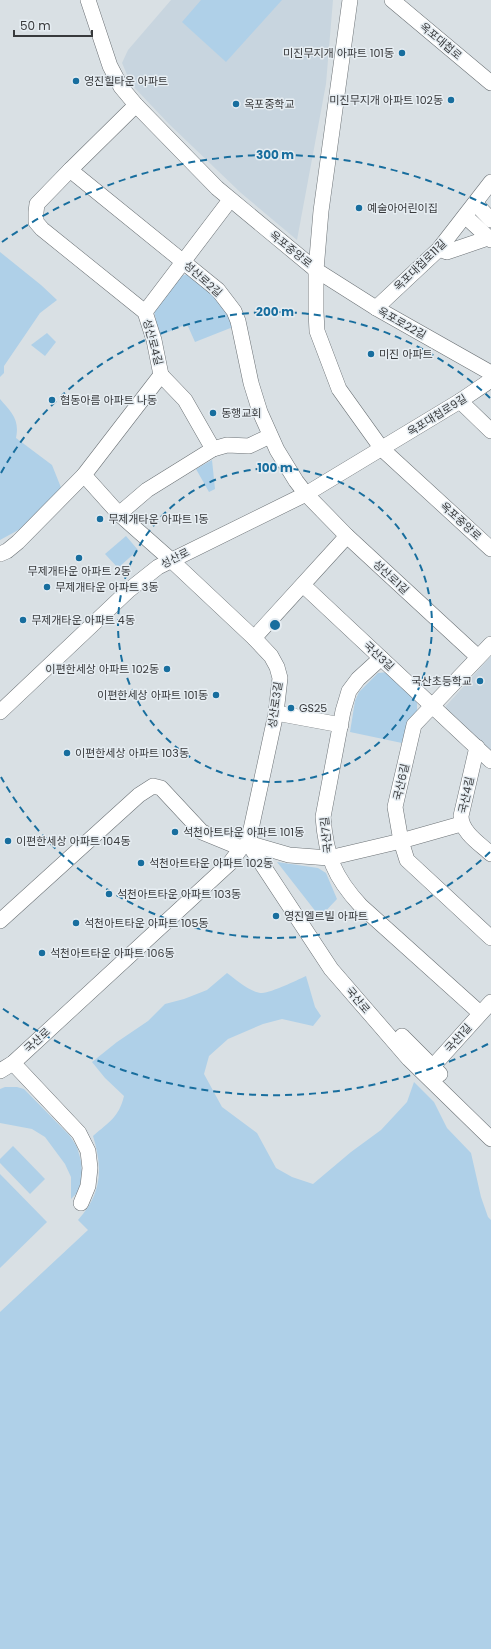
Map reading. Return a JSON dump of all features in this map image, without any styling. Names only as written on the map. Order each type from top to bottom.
[{"type":"street","name":"옥포중앙로","points":[[88,0],[110,66],[121,87],[136,106],[230,200],[316,270],[317,325],[322,348],[339,389],[382,449],[491,549]]},
{"type":"street","points":[[316,270],[321,211],[350,0]]},
{"type":"street","name":"옥포대첩로","points":[[392,0],[491,83]]},
{"type":"street","name":"성산로4길","points":[[0,554],[7,552],[18,542],[84,475],[161,375],[154,340],[145,312],[42,230],[36,222],[37,204],[136,106]]},
{"type":"street","name":"성산로2길","points":[[70,170],[218,290],[234,311],[238,321],[251,383],[260,412],[270,436],[296,481],[306,494]]},
{"type":"street","name":"옥포대첩로11길","points":[[376,308],[439,249],[491,182]]},
{"type":"street","points":[[145,312],[230,200]]},
{"type":"street","points":[[475,203],[491,220]]},
{"type":"street","points":[[439,249],[447,252],[490,239],[466,216]]},
{"type":"street","name":"옥포로22길","points":[[316,270],[376,308],[491,373]]},
{"type":"street","points":[[161,375],[185,400],[213,449]]},
{"type":"street","name":"옥포대첩로9길","points":[[382,449],[491,380]]},
{"type":"street","points":[[460,401],[491,431]]},
{"type":"street","points":[[119,514],[148,490],[213,449],[227,445],[249,446],[270,436]]},
{"type":"street","name":"성산로","points":[[0,712],[128,590],[158,567],[306,494],[382,449]]},
{"type":"street","points":[[84,475],[119,514],[171,560]]},
{"type":"street","name":"성산로1길","points":[[306,494],[347,536],[478,657]]},
{"type":"street","points":[[254,638],[347,536]]},
{"type":"street","name":"성산로3길","points":[[171,560],[254,638],[271,656],[280,678],[276,713],[249,846]]},
{"type":"street","name":"국산3길","points":[[303,585],[491,761]]},
{"type":"street","name":"국산6길","points":[[491,644],[414,725],[395,807],[401,841],[407,860],[491,938]]},
{"type":"street","name":"국산7길","points":[[381,658],[358,679],[349,692],[343,711],[323,817],[324,834],[329,858],[344,887],[361,906],[480,1013]]},
{"type":"street","points":[[276,713],[341,725]]},
{"type":"street","name":"국산4길","points":[[477,748],[461,816],[461,824],[491,854]]},
{"type":"street","points":[[0,921],[139,795],[153,786],[160,788],[202,832],[249,846],[289,855],[329,858],[401,841],[461,824]]},
{"type":"street","name":"국산로","points":[[0,1071],[13,1063],[249,846],[299,904],[338,965],[429,1071],[491,1139]]},
{"type":"street","name":"국산1길","points":[[429,1071],[491,1002]]},
{"type":"street","points":[[13,1063],[80,1133],[88,1151],[90,1168],[88,1186],[81,1203]]},
{"type":"street","name":"국산로","points":[[429,1071],[491,1125]]},
{"type":"shaded area","name":"옥포중학교","points":[[171,0],[333,0],[326,84],[297,240],[241,193],[169,124],[131,84],[122,63],[128,50]]},
{"type":"shaded area","points":[[201,0],[282,0],[226,62],[182,22]]},
{"type":"shaded area","points":[[0,252],[57,300],[40,313],[4,366],[4,373],[0,377]]},
{"type":"shaded area","points":[[188,274],[215,297],[225,310],[233,327],[195,342],[187,324],[159,336],[154,311],[178,277]]},
{"type":"shaded area","points":[[47,333],[56,342],[45,356],[31,345]]},
{"type":"shaded area","points":[[0,399],[14,416],[17,426],[16,438],[52,465],[62,490],[22,528],[0,540]]},
{"type":"shaded area","points":[[212,460],[215,489],[209,492],[196,469]]},
{"type":"shaded area","points":[[126,536],[138,550],[118,568],[105,554]]},
{"type":"shaded area","name":"국산초등학교","points":[[491,656],[491,756],[446,714],[446,706]]},
{"type":"shaded area","points":[[388,672],[417,701],[417,711],[408,722],[402,743],[350,732],[355,701],[359,692],[378,673]]},
{"type":"shaded area","points":[[277,862],[318,868],[326,873],[337,899],[320,917]]},
{"type":"shaded area","points":[[227,973],[253,991],[262,993],[306,976],[315,1007],[321,1016],[313,1026],[282,1019],[263,1024],[228,1039],[209,1056],[204,1074],[222,1107],[257,1133],[276,1168],[292,1177],[313,1184],[351,1152],[381,1130],[407,1102],[414,1082],[434,1102],[447,1128],[471,1153],[481,1197],[488,1217],[491,1220],[491,1649],[0,1649],[0,1312],[88,1230],[78,1220],[92,1200],[98,1180],[98,1159],[93,1136],[113,1119],[122,1103],[124,1096],[105,1078],[92,1062],[117,1042],[148,1021],[165,1004],[184,999],[207,990]]},
{"type":"shaded area","points":[[5,1087],[17,1087],[24,1089],[70,1136],[77,1147],[81,1161],[82,1174],[79,1191],[71,1199],[71,1177],[65,1164],[45,1137],[32,1129],[0,1123],[0,1089]]},
{"type":"shaded area","points":[[13,1146],[45,1179],[30,1194],[0,1163],[0,1159]]},
{"type":"shaded area","points":[[0,1174],[47,1222],[0,1268]]},
{"type":"place","name":"미진무지개 아파트 101동","points":[[402,53]]},
{"type":"place","name":"영진힐타운 아파트","points":[[76,81]]},
{"type":"place","name":"미진무지개 아파트 102동","points":[[451,100]]},
{"type":"place","name":"옥포중학교","points":[[236,104]]},
{"type":"place","name":"예술아어린이집","points":[[359,208]]},
{"type":"place","name":"미진 아파트","points":[[371,354]]},
{"type":"place","name":"협동아름 아파트 나동","points":[[52,400]]},
{"type":"place","name":"동행교회","points":[[213,413]]},
{"type":"place","name":"무제개타운 아파트 1동","points":[[100,519]]},
{"type":"place","name":"무제개타운 아파트 2동","points":[[79,558]]},
{"type":"place","name":"무제개타운 아파트 3동","points":[[47,587]]},
{"type":"place","name":"무제개타운 아파트 4동","points":[[23,620]]},
{"type":"place","name":"이편한세상 아파트 102동","points":[[167,669]]},
{"type":"place","name":"국산초등학교","points":[[480,681]]},
{"type":"place","name":"이편한세상 아파트 101동","points":[[216,695]]},
{"type":"place","name":"GS25","points":[[291,708]]},
{"type":"place","name":"이편한세상 아파트 103동","points":[[67,753]]},
{"type":"place","name":"석천아트타운 아파트 101동","points":[[175,832]]},
{"type":"place","name":"이편한세상 아파트 104동","points":[[8,841]]},
{"type":"place","name":"석천아트타운 아파트 102동","points":[[141,863]]},
{"type":"place","name":"석천아트타운 아파트 103동","points":[[109,894]]},
{"type":"place","name":"영진엘르빌 아파트","points":[[276,916]]},
{"type":"place","name":"석천아트타운 아파트 105동","points":[[76,923]]},
{"type":"place","name":"석천아트타운 아파트 106동","points":[[42,953]]}]
